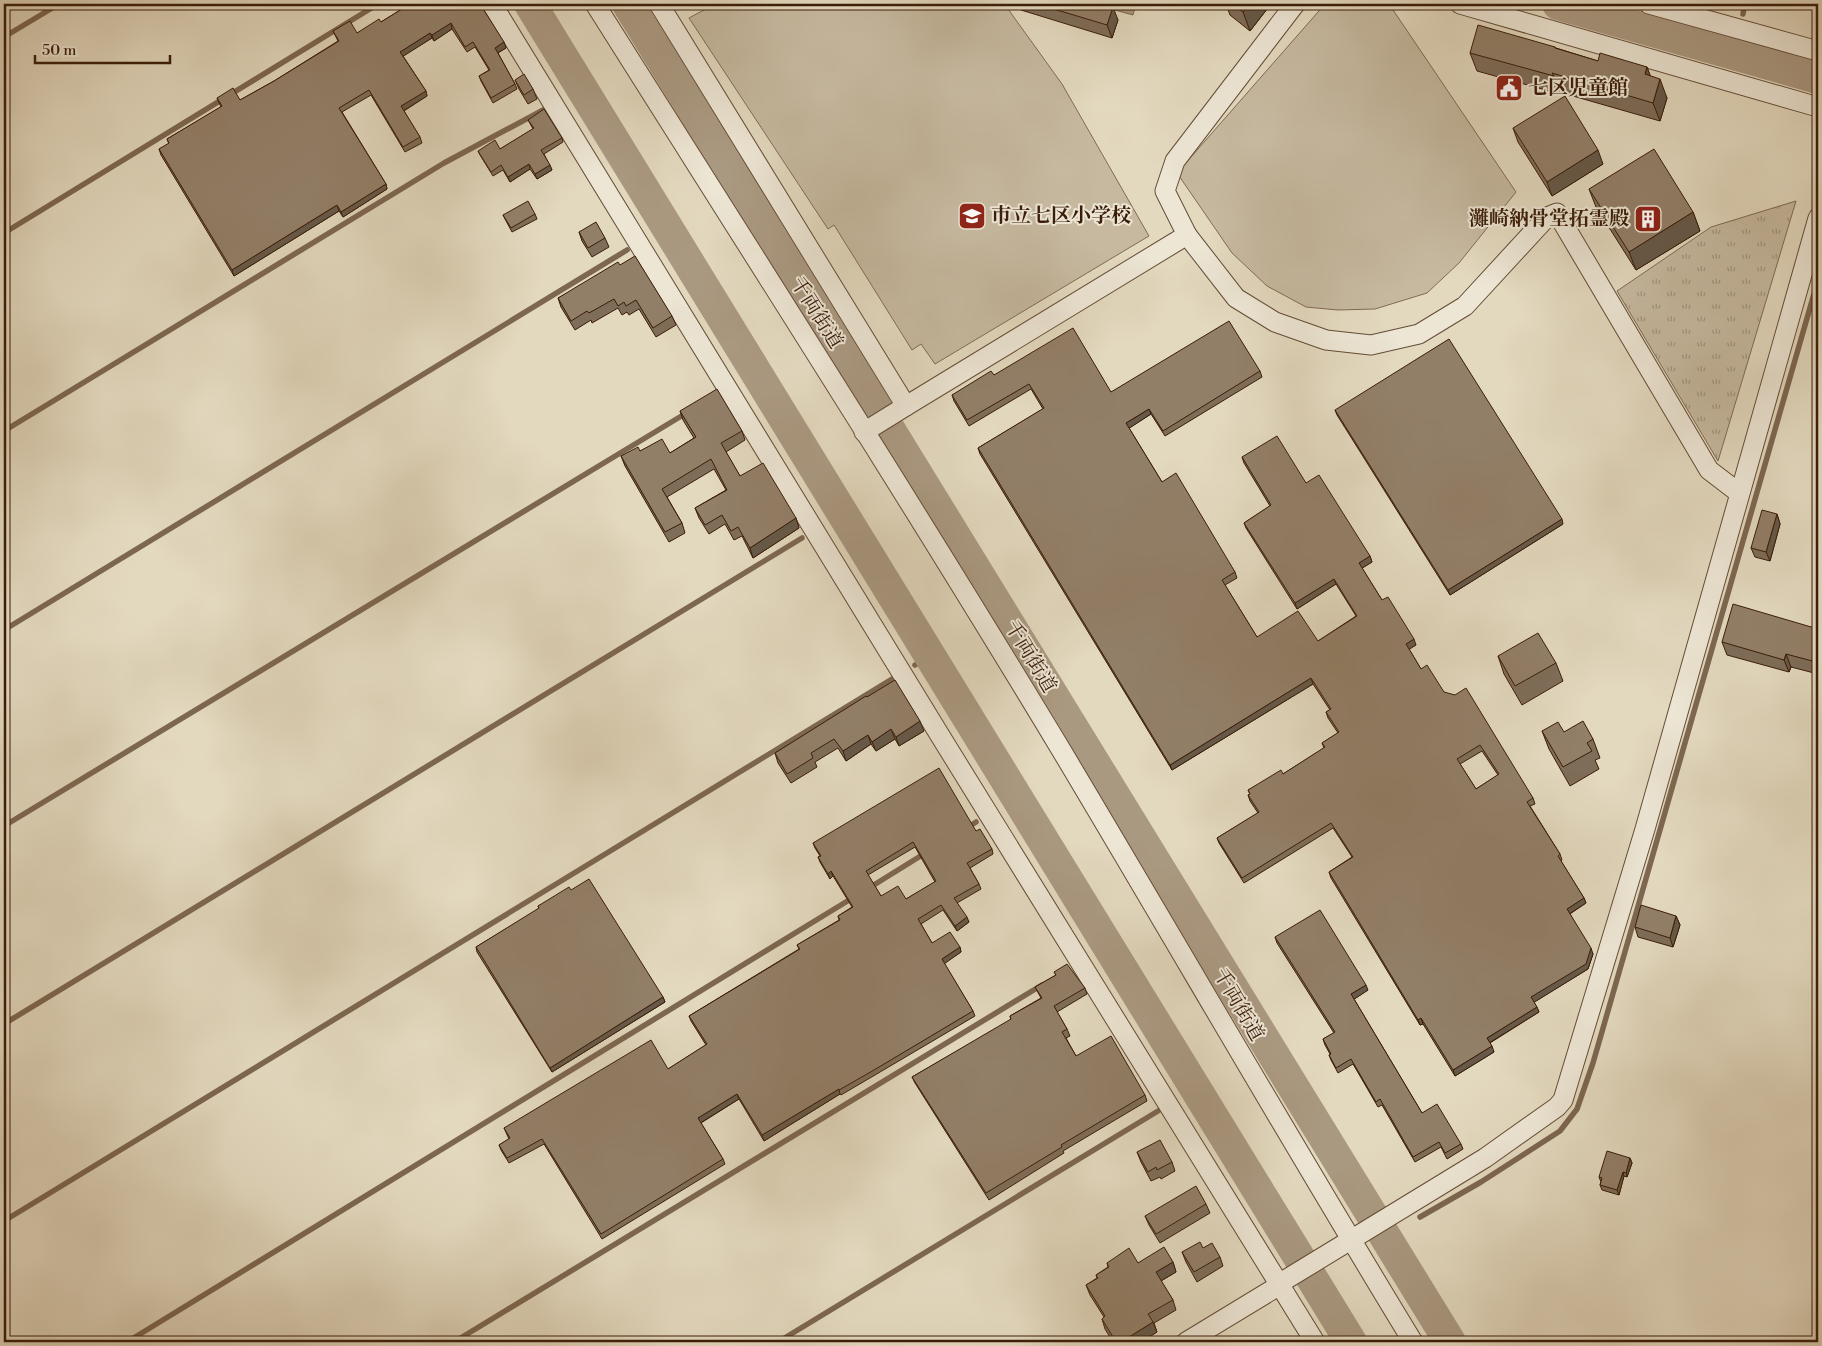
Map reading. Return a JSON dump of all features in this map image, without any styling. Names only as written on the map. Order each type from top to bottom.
[{"type":"street","points":[[492,4],[939,734],[1283,1282],[1315,1342]]},
{"type":"street","name":"千両街道","points":[[596,4],[932,540],[1066,759],[1344,1244],[1413,1342]]},
{"type":"street","points":[[659,4],[893,414]]},
{"type":"street","points":[[1295,4],[1175,161],[1165,192],[1187,235],[1236,298],[1275,322],[1326,340],[1371,345],[1419,334],[1465,306],[1547,217],[1557,214],[1709,470],[1739,493]]},
{"type":"street","points":[[1460,4],[1818,107]]},
{"type":"street","points":[[1649,4],[1818,51]]},
{"type":"street","points":[[1186,1342],[1485,1158],[1557,1107],[1563,1100],[1645,829],[1818,218]]},
{"type":"street","points":[[864,432],[1187,235]]},
{"type":"green space","name":"市立七区小学校","points":[[715,4],[995,4],[1008,9],[1062,84],[1149,236],[935,364],[921,344],[912,350],[834,225],[828,229],[689,18]]},
{"type":"green space","points":[[1325,4],[1389,4],[1516,192],[1459,263],[1427,293],[1375,309],[1338,310],[1306,307],[1267,286],[1232,253],[1177,173]]},
{"type":"green space","points":[[1796,201],[1718,461],[1617,291],[1711,227]]},
{"type":"shaded area","points":[[1093,4],[1136,4],[1133,15]]},
{"type":"building","points":[[410,4],[480,4],[504,42],[495,48],[515,84],[491,98],[479,76],[490,70],[473,42],[465,47],[451,23],[432,35],[430,33],[400,52],[426,91],[401,106],[420,137],[403,147],[369,90],[339,108],[386,184],[341,212],[337,205],[232,270],[159,149],[169,143],[167,139],[222,106],[217,98],[233,88],[240,100],[339,41],[333,31],[350,21],[357,33],[379,19],[381,22]]},
{"type":"building","points":[[1037,4],[1102,4],[1113,7],[1107,25]]},
{"type":"building","points":[[1233,4],[1250,4],[1243,12]]},
{"type":"building","points":[[1478,25],[1598,61],[1600,53],[1647,67],[1645,74],[1660,79],[1653,103],[1552,73],[1554,76],[1470,53]]},
{"type":"building","points":[[524,74],[533,89],[524,95],[515,80]]},
{"type":"building","points":[[1565,96],[1598,150],[1547,182],[1513,128]]},
{"type":"building","points":[[544,109],[562,138],[541,150],[550,165],[535,174],[529,164],[508,177],[501,165],[491,172],[478,151],[495,140],[500,149],[534,128],[528,120]]},
{"type":"building","name":"灘崎納骨堂拓霊殿","points":[[1654,149],[1693,212],[1629,252],[1589,189]]},
{"type":"building","points":[[528,201],[535,214],[511,228],[503,215]]},
{"type":"building","points":[[596,222],[605,238],[588,248],[579,232]]},
{"type":"building","points":[[635,256],[672,316],[653,328],[636,300],[626,306],[624,302],[618,306],[614,299],[589,313],[587,311],[571,321],[558,298],[618,262],[620,265]]},
{"type":"building","points":[[1229,321],[1260,371],[1163,431],[1149,409],[1126,423],[1162,482],[1176,473],[1235,572],[1222,580],[1257,637],[1298,611],[1318,641],[1357,616],[1334,579],[1295,603],[1244,523],[1271,505],[1242,457],[1277,436],[1306,483],[1319,475],[1370,556],[1359,563],[1382,600],[1388,597],[1414,639],[1406,644],[1421,669],[1427,665],[1444,692],[1455,695],[1466,688],[1533,798],[1527,802],[1560,854],[1558,856],[1584,898],[1567,909],[1591,948],[1586,964],[1531,997],[1537,1007],[1487,1038],[1492,1046],[1453,1070],[1421,1018],[1418,1020],[1329,872],[1353,857],[1331,823],[1242,878],[1217,838],[1259,812],[1248,795],[1250,794],[1248,790],[1281,770],[1283,774],[1325,747],[1322,743],[1339,732],[1326,712],[1331,709],[1311,678],[1170,765],[978,448],[1044,408],[1029,384],[967,420],[952,395],[991,371],[994,375],[1073,328],[1111,392]],"holes":[[[1480,745],[1499,774],[1476,789],[1457,759]]]},
{"type":"building","points":[[1449,339],[1562,519],[1448,590],[1335,410]]},
{"type":"building","points":[[717,389],[742,431],[721,443],[740,476],[763,463],[796,518],[750,548],[738,527],[731,531],[722,515],[705,525],[695,508],[727,490],[711,459],[662,489],[682,523],[665,532],[621,456],[638,447],[640,451],[662,439],[670,453],[696,437],[680,411]]},
{"type":"building","points":[[1762,510],[1777,514],[1766,552],[1751,548]]},
{"type":"building","points":[[1733,604],[1818,629],[1818,654],[1816,662],[1786,654],[1784,660],[1722,642]]},
{"type":"building","points":[[1538,633],[1556,663],[1515,686],[1498,656]]},
{"type":"building","points":[[895,680],[920,721],[896,737],[891,729],[872,742],[868,735],[843,751],[834,739],[811,753],[813,758],[787,774],[775,753]]},
{"type":"building","points":[[1583,721],[1593,739],[1587,743],[1592,751],[1563,767],[1542,731],[1558,722],[1564,732]]},
{"type":"building","points":[[939,768],[976,831],[980,829],[992,849],[967,863],[979,884],[954,898],[967,917],[955,926],[941,905],[918,919],[932,943],[950,932],[960,947],[942,959],[973,1011],[762,1135],[737,1094],[698,1118],[723,1159],[601,1234],[542,1139],[507,1158],[499,1145],[510,1138],[504,1128],[651,1040],[668,1069],[707,1044],[689,1016],[800,949],[797,945],[840,920],[838,916],[853,907],[831,871],[828,874],[818,857],[821,856],[813,843]],"holes":[[[913,842],[936,881],[906,899],[898,886],[881,896],[866,871]]]},
{"type":"building","points":[[589,879],[663,997],[550,1068],[476,947],[569,887],[571,890]]},
{"type":"building","points":[[1641,905],[1676,916],[1670,938],[1635,927]]},
{"type":"building","points":[[1320,910],[1366,985],[1351,994],[1422,1113],[1437,1104],[1461,1144],[1445,1153],[1439,1142],[1413,1157],[1380,1099],[1376,1102],[1351,1059],[1336,1068],[1329,1055],[1331,1054],[1323,1039],[1335,1032],[1275,937]]},
{"type":"building","points":[[1067,964],[1085,988],[1054,1006],[1067,1029],[1062,1032],[1076,1056],[1111,1036],[1145,1095],[1061,1145],[1062,1147],[986,1193],[912,1077],[1011,1019],[1010,1016],[1042,998],[1035,987],[1056,975],[1054,972]]},
{"type":"building","points":[[1160,1140],[1172,1162],[1157,1170],[1156,1167],[1148,1172],[1137,1152]]},
{"type":"building","points":[[1607,1151],[1630,1158],[1626,1173],[1623,1172],[1617,1190],[1600,1185],[1602,1178],[1599,1177]]},
{"type":"building","points":[[1196,1186],[1206,1204],[1156,1234],[1145,1216]]},
{"type":"building","points":[[1200,1242],[1203,1248],[1212,1243],[1220,1257],[1194,1272],[1182,1252]]},
{"type":"building","points":[[1164,1247],[1173,1262],[1156,1272],[1173,1300],[1148,1314],[1153,1322],[1121,1342],[1116,1342],[1102,1319],[1105,1316],[1086,1285],[1098,1278],[1096,1275],[1109,1267],[1107,1263],[1129,1248],[1138,1263]]},
{"type":"waterway","points":[[4,37],[59,4]]},
{"type":"waterway","points":[[4,233],[378,4]]},
{"type":"waterway","points":[[530,4],[1351,1342]]},
{"type":"waterway","points":[[628,4],[1450,1342]]},
{"type":"waterway","points":[[1558,4],[1818,78]]},
{"type":"waterway","points":[[1743,14],[1745,4]]},
{"type":"waterway","points":[[1731,53],[1733,46]]},
{"type":"waterway","points":[[574,94],[583,90]]},
{"type":"waterway","points":[[4,431],[444,163],[545,109]]},
{"type":"waterway","points":[[661,231],[666,228]]},
{"type":"waterway","points":[[4,630],[627,250]]},
{"type":"waterway","points":[[1420,1217],[1481,1182],[1560,1131],[1577,1109],[1593,1063],[1818,280]]},
{"type":"waterway","points":[[750,375],[755,372]]},
{"type":"waterway","points":[[4,826],[688,412]]},
{"type":"waterway","points":[[836,518],[842,514]]},
{"type":"waterway","points":[[4,1024],[802,538]]},
{"type":"waterway","points":[[915,665],[930,656]]},
{"type":"waterway","points":[[4,1221],[892,679]]},
{"type":"waterway","points":[[1010,802],[1017,798]]},
{"type":"waterway","points":[[967,828],[976,822]]},
{"type":"waterway","points":[[869,888],[927,852]]},
{"type":"waterway","points":[[127,1342],[854,897]]},
{"type":"waterway","points":[[1099,950],[1107,945]]},
{"type":"waterway","points":[[454,1342],[1042,985]]},
{"type":"waterway","points":[[1189,1092],[1195,1088]]},
{"type":"waterway","points":[[778,1342],[1158,1111]]},
{"type":"waterway","points":[[1329,1322],[1336,1318]]},
{"type":"place","name":"七区児童館","points":[[1509,88]]},
{"type":"place","name":"市立七区小学校","points":[[972,216]]},
{"type":"place","name":"灘崎納骨堂拓霊殿","points":[[1648,219]]}]
